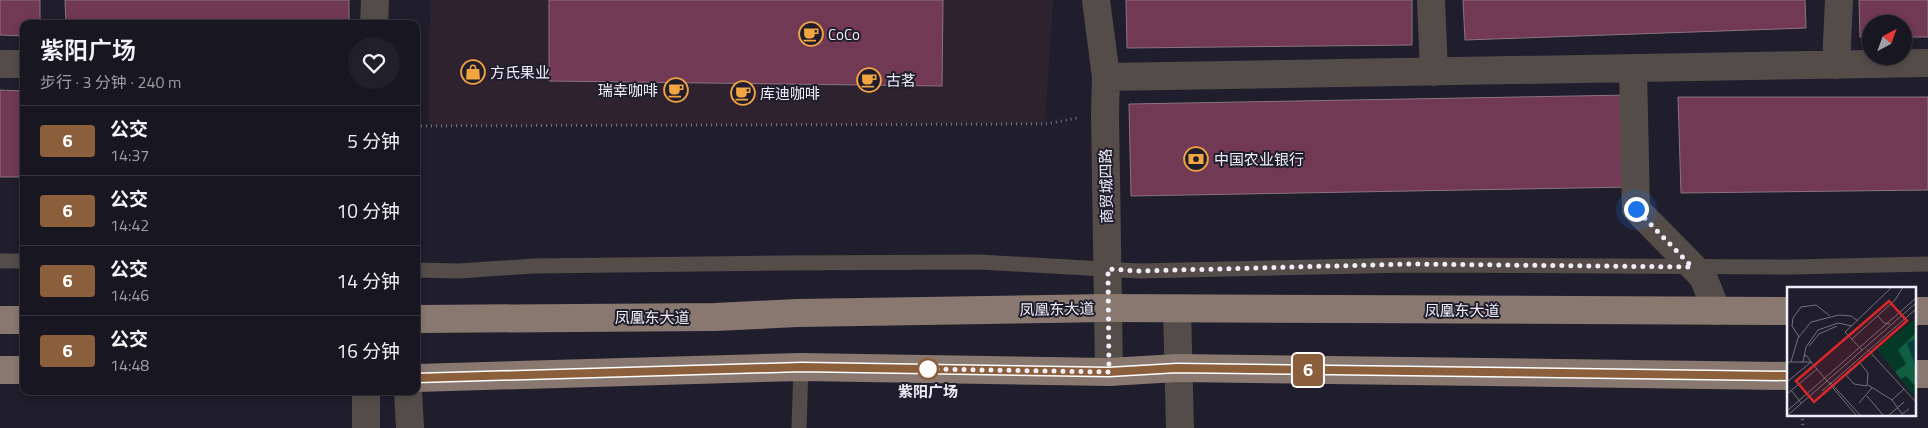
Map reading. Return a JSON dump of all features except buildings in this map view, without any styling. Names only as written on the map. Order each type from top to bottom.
[{"type":"main road","name":"凤凰东大道","points":[[420,319],[715,317],[797,313],[1108,308],[1787,311]]},
{"type":"main road","points":[[0,320],[20,320]]},
{"type":"main road","points":[[420,378],[802,367],[1109,372],[1177,368],[1787,376]]},
{"type":"main road","points":[[0,370],[20,370]]},
{"type":"street","points":[[374,20],[375,0]]},
{"type":"street","name":"商贸城四路","points":[[1096,0],[1106,77],[1109,372]]},
{"type":"street","points":[[1431,0],[1434,72]]},
{"type":"street","points":[[1836,65],[1839,0]]},
{"type":"street","points":[[1106,77],[1928,63]]},
{"type":"street","points":[[0,64],[20,64]]},
{"type":"street","points":[[1633,69],[1636,209],[1703,278],[1716,311]]},
{"type":"street","points":[[1177,309],[1180,428]]},
{"type":"street","points":[[366,395],[366,428]]},
{"type":"street","points":[[408,395],[410,428]]},
{"type":"lane","points":[[0,261],[20,261]]},
{"type":"lane","points":[[420,270],[459,271],[534,266],[959,262],[1139,271],[1410,264],[1792,267],[1928,264]]},
{"type":"lane","points":[[799,428],[802,367]]},
{"type":"path","points":[[420,126],[1045,124],[1105,114]]},
{"type":"shaded area","points":[[430,0],[1053,0],[1045,124],[429,126]]},
{"type":"bus line","name":"6","points":[[420,377],[802,367],[1109,372],[1177,368],[1787,376]]},
{"type":"place","name":"CoCo","points":[[811,34]]},
{"type":"place","name":"方氏果业","points":[[473,72]]},
{"type":"place","name":"古茗","points":[[869,80]]},
{"type":"place","name":"瑞幸咖啡","points":[[676,90]]},
{"type":"place","name":"库迪咖啡","points":[[743,93]]},
{"type":"place","name":"中国农业银行","points":[[1196,159]]},
{"type":"place","name":"紫阳广场","points":[[928,369]]},
{"type":"route","points":[[928,369],[1109,372],[1108,269],[1139,271],[1410,264],[1692,267],[1636,209]]}]
